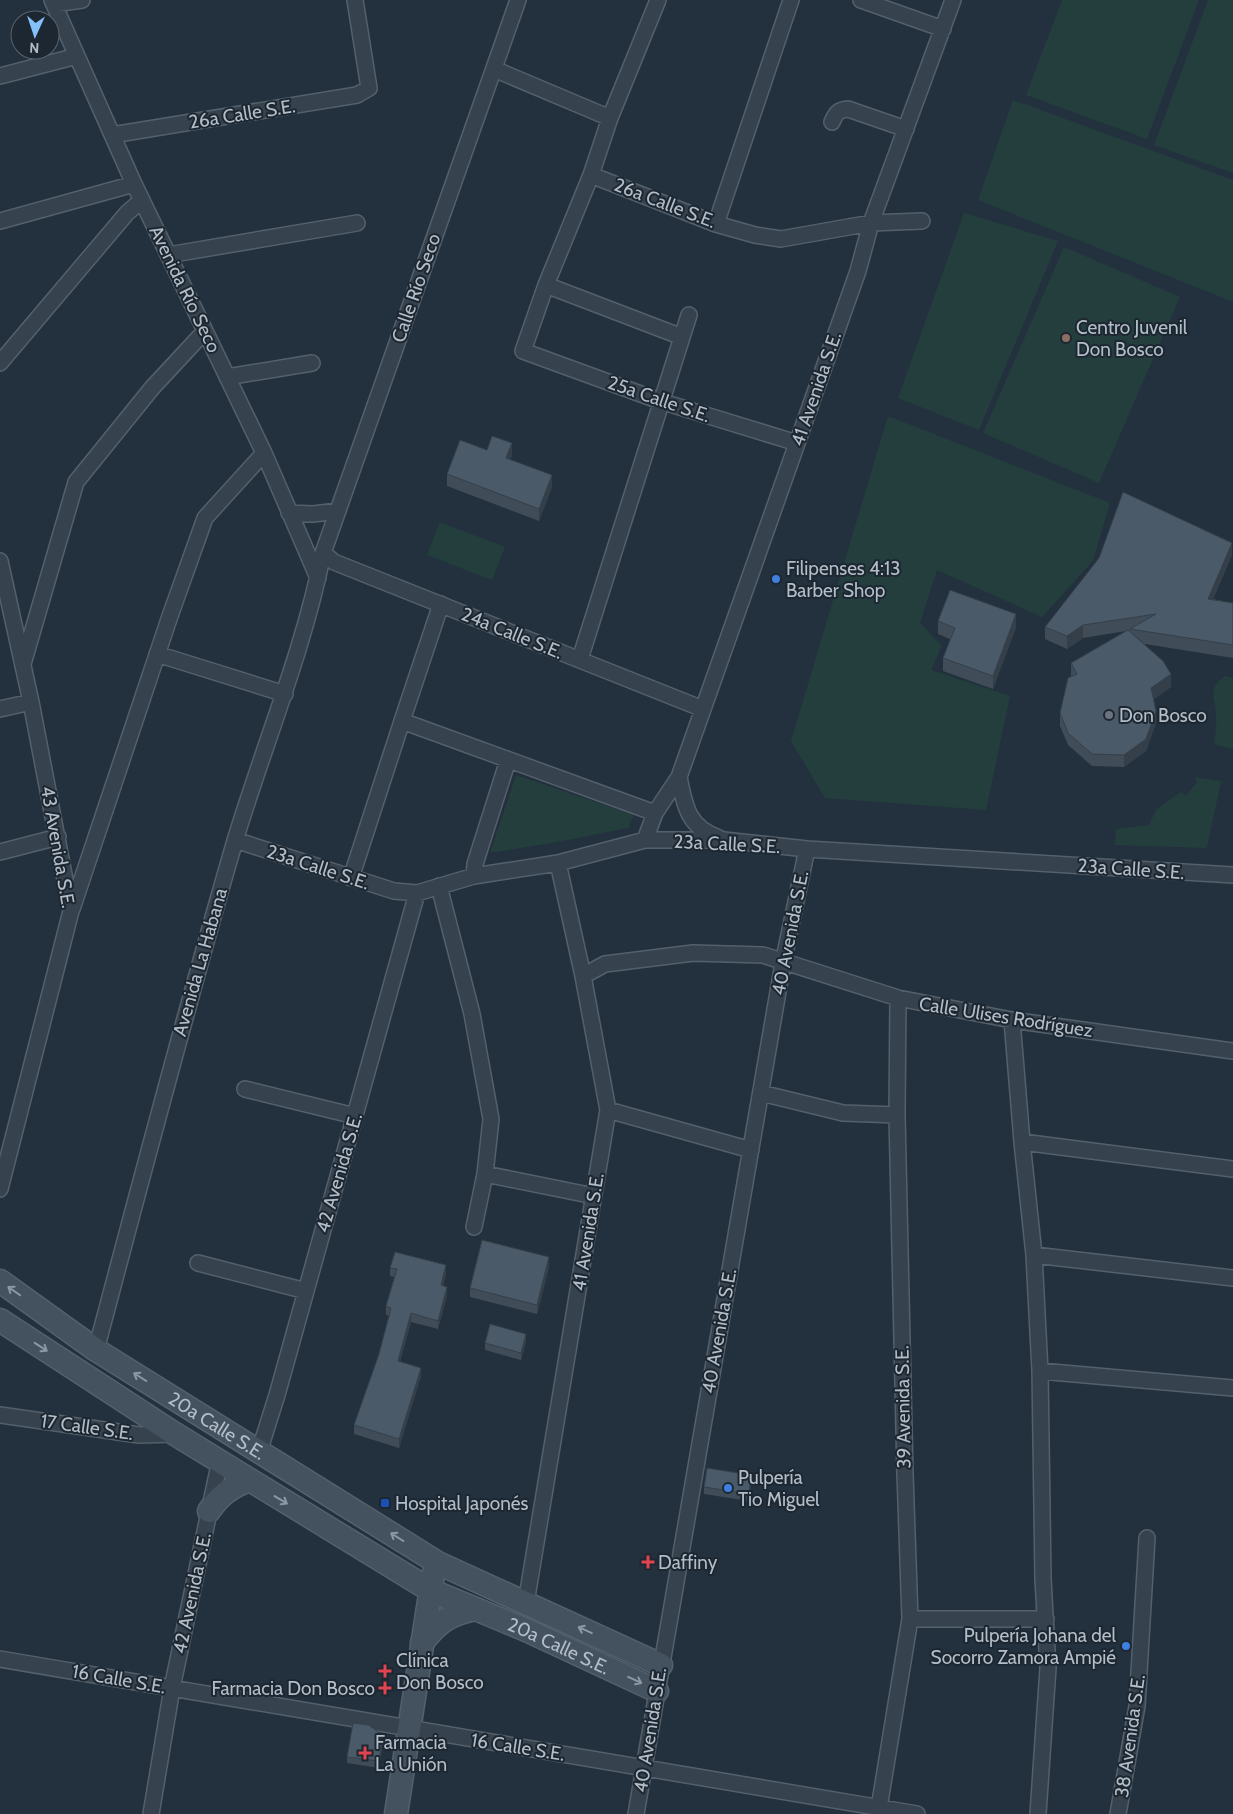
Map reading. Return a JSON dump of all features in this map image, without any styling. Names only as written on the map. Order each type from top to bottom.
[{"type":"street","points":[[53,2],[82,0]]},
{"type":"street","name":"26a Calle S.E.","points":[[112,135],[358,95],[370,88],[355,0]]},
{"type":"street","name":"Calle Río Seco","points":[[318,578],[323,553],[518,0]]},
{"type":"street","name":"26a Calle S.E.","points":[[658,0],[610,118],[592,175],[716,224],[755,235],[781,239],[871,223],[922,221]]},
{"type":"street","points":[[716,224],[791,0]]},
{"type":"street","points":[[861,0],[943,29]]},
{"type":"street","name":"41 Avenida S.E.","points":[[645,840],[655,813],[679,777],[858,271],[871,223],[953,0]]},
{"type":"street","name":"Avenida Río Seco","points":[[53,2],[134,184],[264,453],[318,578]]},
{"type":"street","points":[[0,76],[77,56]]},
{"type":"street","points":[[494,69],[610,118]]},
{"type":"street","points":[[832,122],[836,113],[848,109],[906,129]]},
{"type":"street","points":[[592,175],[546,285],[682,337]]},
{"type":"street","points":[[0,221],[134,184]]},
{"type":"street","points":[[0,363],[127,213],[142,200]]},
{"type":"street","points":[[168,255],[357,223]]},
{"type":"street","name":"25a Calle S.E.","points":[[546,285],[523,351],[660,401],[797,443]]},
{"type":"street","points":[[580,660],[660,401],[689,315]]},
{"type":"street","points":[[22,666],[76,482],[152,388],[205,331]]},
{"type":"street","points":[[227,377],[312,363]]},
{"type":"street","points":[[72,910],[157,654],[205,518],[264,453]]},
{"type":"street","points":[[290,513],[314,514],[338,511]]},
{"type":"street","name":"24a Calle S.E.","points":[[323,553],[334,562],[703,709]]},
{"type":"street","name":"43 Avenida S.E.","points":[[0,561],[31,702],[72,910],[0,1189]]},
{"type":"street","name":"Avenida La Habana","points":[[96,1350],[182,1026],[235,840],[285,694],[318,578]]},
{"type":"street","points":[[351,878],[441,604]]},
{"type":"street","points":[[157,654],[285,694]]},
{"type":"street","points":[[0,709],[31,702]]},
{"type":"street","points":[[402,721],[655,813]]},
{"type":"street","points":[[474,876],[475,864],[508,760]]},
{"type":"street","points":[[679,777],[685,806],[694,822],[707,834],[724,840]]},
{"type":"street","points":[[0,852],[58,837]]},
{"type":"street","name":"23a Calle S.E.","points":[[235,840],[394,891],[417,893],[474,876],[558,863],[645,840],[724,840],[807,849],[1233,875]]},
{"type":"street","name":"40 Avenida S.E.","points":[[636,1814],[646,1768],[661,1665],[783,963],[807,849]]},
{"type":"street","name":"41 Avenida S.E.","points":[[526,1603],[608,1110],[583,976],[558,863]]},
{"type":"street","points":[[439,886],[472,1014],[491,1119],[485,1174],[474,1227]]},
{"type":"street","name":"42 Avenida S.E.","points":[[259,1452],[277,1395],[417,893]]},
{"type":"street","name":"Calle Ulises Rodríguez","points":[[583,976],[605,964],[693,952],[763,955],[783,963],[898,998],[1012,1020],[1233,1051]]},
{"type":"street","name":"39 Avenida S.E.","points":[[878,1811],[910,1619],[897,1115],[898,998]]},
{"type":"street","points":[[1012,1020],[1034,1255],[1040,1371],[1043,1579],[1048,1668],[1038,1814]]},
{"type":"street","points":[[246,1089],[355,1116]]},
{"type":"street","points":[[761,1093],[843,1112],[897,1115]]},
{"type":"street","points":[[608,1110],[751,1150]]},
{"type":"street","points":[[1022,1142],[1233,1169]]},
{"type":"street","points":[[485,1174],[594,1196]]},
{"type":"street","points":[[1034,1255],[1233,1278]]},
{"type":"street","points":[[198,1263],[306,1291]]},
{"type":"street","name":"20a Calle S.E.","points":[[0,1281],[96,1350],[438,1563],[661,1665]]},
{"type":"street","name":"20a Calle S.E.","points":[[0,1320],[175,1434],[430,1590],[526,1630],[657,1691]]},
{"type":"street","points":[[1040,1371],[1233,1388]]},
{"type":"street","name":"17 Calle S.E.","points":[[0,1415],[139,1435],[175,1434]]},
{"type":"street","name":"42 Avenida S.E.","points":[[151,1814],[172,1688],[220,1460]]},
{"type":"street","points":[[209,1511],[216,1500],[226,1492],[237,1484],[249,1480]]},
{"type":"street","name":"38 Avenida S.E.","points":[[1118,1814],[1137,1706],[1147,1538]]},
{"type":"street","points":[[396,1814],[430,1590],[438,1563]]},
{"type":"street","points":[[422,1644],[432,1630],[444,1619],[459,1612],[476,1609]]},
{"type":"street","points":[[910,1619],[1046,1619]]},
{"type":"street","name":"16 Calle S.E.","points":[[0,1659],[646,1768],[878,1811],[917,1814]]},
{"type":"green space","points":[[1062,0],[1199,0],[1147,139],[1026,95]]},
{"type":"green space","points":[[1208,0],[1233,0],[1233,173],[1154,145]]},
{"type":"green space","points":[[1013,100],[1233,180],[1233,302],[978,200]]},
{"type":"green space","points":[[964,213],[1058,241],[979,430],[898,398]]},
{"type":"green space","points":[[1064,247],[1180,297],[1099,483],[983,433]]},
{"type":"green space","points":[[888,416],[1110,503],[1093,561],[1042,617],[937,570],[920,623],[942,646],[931,670],[1010,696],[986,810],[825,798],[791,741]]},
{"type":"green space","points":[[440,522],[505,547],[492,580],[427,555]]},
{"type":"green space","points":[[1225,676],[1233,678],[1233,749],[1214,744],[1216,709],[1213,694],[1216,685]]},
{"type":"green space","points":[[516,775],[634,815],[628,828],[490,853]]},
{"type":"green space","points":[[1194,777],[1221,781],[1207,848],[1115,845],[1116,829],[1149,825],[1156,810],[1181,792],[1186,796],[1197,782]]},
{"type":"building","points":[[492,436],[512,443],[506,458],[552,475],[539,509],[447,474],[460,440],[487,450]]},
{"type":"building","points":[[1123,492],[1232,543],[1208,599],[1233,603],[1233,645],[1130,629],[1156,614],[1083,625],[1067,636],[1045,627],[1099,558]]},
{"type":"building","points":[[950,590],[1016,614],[993,676],[943,658],[955,628],[938,621]]},
{"type":"building","name":"Don Bosco","points":[[1128,630],[1163,661],[1171,674],[1151,688],[1156,711],[1146,739],[1124,755],[1092,754],[1068,733],[1060,713],[1068,678],[1077,674],[1071,663]]},
{"type":"building","points":[[482,1240],[549,1257],[537,1305],[470,1288]]},
{"type":"building","points":[[395,1252],[446,1265],[441,1285],[447,1287],[438,1321],[411,1313],[398,1361],[421,1368],[399,1439],[354,1425],[379,1354],[391,1308],[386,1306],[397,1269],[390,1268]]},
{"type":"building","points":[[490,1324],[526,1334],[521,1353],[485,1343]]},
{"type":"building","name":"Pulpería Tio Miguel","points":[[707,1468],[751,1475],[749,1494],[704,1487]]},
{"type":"building","name":"Farmacia La Unión","points":[[353,1723],[369,1725],[383,1736],[379,1761],[347,1757]]},
{"type":"place","name":"Centro Juvenil Don Bosco","points":[[1066,338]]},
{"type":"place","name":"Filipenses 4:13 Barber Shop","points":[[776,579]]},
{"type":"place","name":"Don Bosco","points":[[1109,715]]},
{"type":"place","name":"Pulpería Tio Miguel","points":[[728,1488]]},
{"type":"place","name":"Hospital Japonés","points":[[385,1503]]},
{"type":"place","name":"Daffiny","points":[[648,1562]]},
{"type":"place","name":"Pulpería Johana del Socorro Zamora Ampié","points":[[1126,1646]]},
{"type":"place","name":"Clínica Don Bosco","points":[[385,1671]]},
{"type":"place","name":"Farmacia Don Bosco","points":[[385,1688]]},
{"type":"place","name":"Farmacia La Unión","points":[[365,1753]]}]
